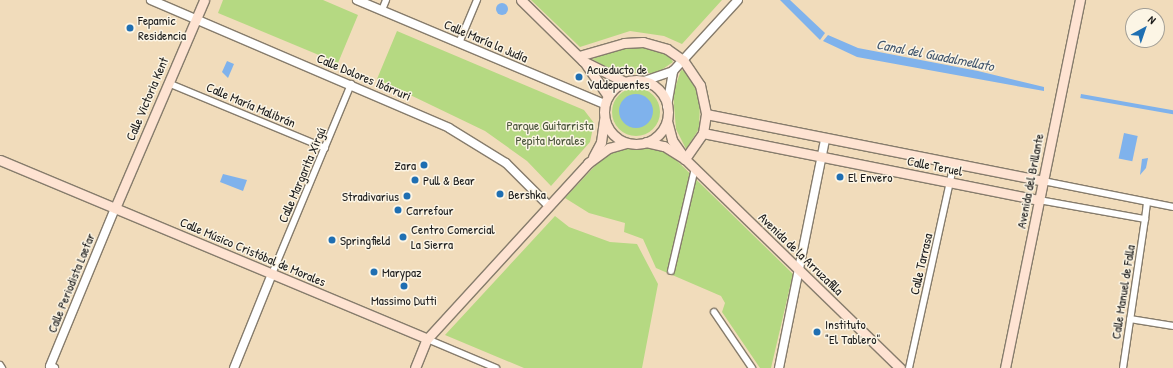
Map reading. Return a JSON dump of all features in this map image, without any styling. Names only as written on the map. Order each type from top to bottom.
[{"type":"main road","name":"Calle Victoria Kent","points":[[115,208],[204,0]]},
{"type":"main road","points":[[415,368],[427,339],[593,158],[601,142],[605,119],[606,100],[581,58],[521,0]]},
{"type":"main road","name":"Avenida del Brillante","points":[[1005,368],[1080,0]]},
{"type":"main road","points":[[581,58],[624,43],[642,42],[667,49],[683,60],[700,85],[706,114],[703,133],[685,159]]},
{"type":"main road","points":[[581,58],[625,82],[644,81],[659,90],[667,106],[667,121],[662,130],[646,142],[626,143],[593,158]]},
{"type":"main road","points":[[606,100],[625,82]]},
{"type":"main road","name":"Calle Teruel","points":[[706,114],[825,139],[1043,181]]},
{"type":"main road","points":[[605,119],[609,129],[626,143]]},
{"type":"main road","name":"Avenida de la Arruzafilla","points":[[667,121],[672,140],[685,159]]},
{"type":"main road","name":"Calle Teruel","points":[[703,133],[1039,200]]},
{"type":"main road","name":"Avenida de la Arruzafilla","points":[[646,142],[664,146],[685,159],[900,368]]},
{"type":"main road","name":"Calle Músico Cristóbal de Morales","points":[[0,160],[427,339]]},
{"type":"street","name":"Calle Dolores Ibárruri","points":[[151,0],[351,84],[478,144],[506,163],[549,206]]},
{"type":"street","name":"Calle María la Judía","points":[[357,0],[459,43],[606,100]]},
{"type":"street","points":[[382,10],[386,0]]},
{"type":"street","points":[[459,43],[477,0]]},
{"type":"street","points":[[644,81],[673,71],[738,0]]},
{"type":"street","points":[[667,106],[673,71]]},
{"type":"street","name":"Calle María Malibrán","points":[[168,83],[325,148]]},
{"type":"street","name":"Calle Margarita Xirgú","points":[[272,274],[351,84]]},
{"type":"street","points":[[779,368],[825,139]]},
{"type":"street","name":"Calle Tarrasa","points":[[909,368],[954,164]]},
{"type":"street","points":[[671,271],[695,168]]},
{"type":"street","name":"Calle Teruel","points":[[1043,181],[1173,207]]},
{"type":"street","name":"Calle Teruel","points":[[1039,200],[1145,219]]},
{"type":"street","points":[[1145,219],[1147,202]]},
{"type":"street","name":"Calle Periodista Laefar","points":[[51,367],[115,208]]},
{"type":"street","name":"Calle Manuel de Falla","points":[[1123,368],[1145,219]]},
{"type":"street","points":[[234,368],[272,274]]},
{"type":"street","points":[[714,312],[752,368]]},
{"type":"street","points":[[1130,319],[1173,326]]},
{"type":"street","name":"Calle Músico Cristóbal de Morales","points":[[427,339],[496,368]]},
{"type":"green space","points":[[223,0],[323,0],[358,15],[338,63],[218,13]]},
{"type":"green space","points":[[531,0],[722,0],[682,44],[664,36],[630,31],[580,47]]},
{"type":"green space","name":"Parque Guitarrista Pepita Morales","points":[[397,31],[584,110],[594,123],[590,142],[551,186],[527,161],[485,131],[377,79]]},
{"type":"green space","points":[[626,46],[646,47],[668,55],[673,62],[657,73],[617,73],[592,59]]},
{"type":"green space","points":[[681,70],[686,71],[696,86],[700,103],[699,129],[686,149],[676,129],[673,94]]},
{"type":"green space","points":[[631,88],[641,88],[653,95],[660,107],[660,117],[653,129],[641,136],[631,136],[623,132],[616,125],[612,117],[612,107],[616,99],[623,92]]},
{"type":"green space","points":[[657,146],[669,153],[793,274],[771,368],[760,368],[722,312],[725,303],[721,296],[656,268],[643,239],[624,232],[625,223],[589,213],[565,198],[608,152],[619,148],[638,150]]},
{"type":"green space","points":[[555,216],[569,227],[610,242],[637,244],[658,284],[642,368],[524,368],[445,335]]},
{"type":"water","points":[[780,0],[790,0],[825,33],[820,40]]},
{"type":"water","points":[[502,3],[506,5],[508,9],[506,13],[502,15],[498,13],[496,9],[498,5]]},
{"type":"water","points":[[828,35],[858,48],[978,71],[1044,87],[1044,91],[857,57],[823,41]]},
{"type":"water","points":[[227,61],[234,64],[228,78],[222,72]]},
{"type":"water","points":[[633,94],[639,94],[648,99],[652,105],[652,117],[648,123],[639,128],[633,128],[624,123],[619,114],[619,108],[624,99]]},
{"type":"water","points":[[1081,94],[1173,110],[1173,114],[1080,98]]},
{"type":"water","points":[[1124,133],[1138,136],[1132,161],[1119,158]]},
{"type":"water","points":[[1148,158],[1146,168],[1140,175],[1142,159]]},
{"type":"water","points":[[223,174],[247,180],[243,191],[220,182]]},
{"type":"place","name":"Fepamic Residencia","points":[[130,28]]},
{"type":"place","name":"Acueducto de Valdepuentes","points":[[579,77]]},
{"type":"place","name":"Zara","points":[[424,165]]},
{"type":"place","name":"El Envero","points":[[840,177]]},
{"type":"place","name":"Pull & Bear","points":[[415,180]]},
{"type":"place","name":"Bershka","points":[[500,194]]},
{"type":"place","name":"Stradivarius","points":[[407,196]]},
{"type":"place","name":"Carrefour","points":[[398,210]]},
{"type":"place","name":"Centro Comercial La Sierra","points":[[403,237]]},
{"type":"place","name":"Springfield","points":[[332,240]]},
{"type":"place","name":"Marypaz","points":[[374,272]]},
{"type":"place","name":"Massimo Dutti","points":[[404,286]]},
{"type":"place","name":"Instituto \"El Tablero\"","points":[[817,332]]},
{"type":"water label","name":"Canal del Guadalmellato","points":[[935,55]]}]
